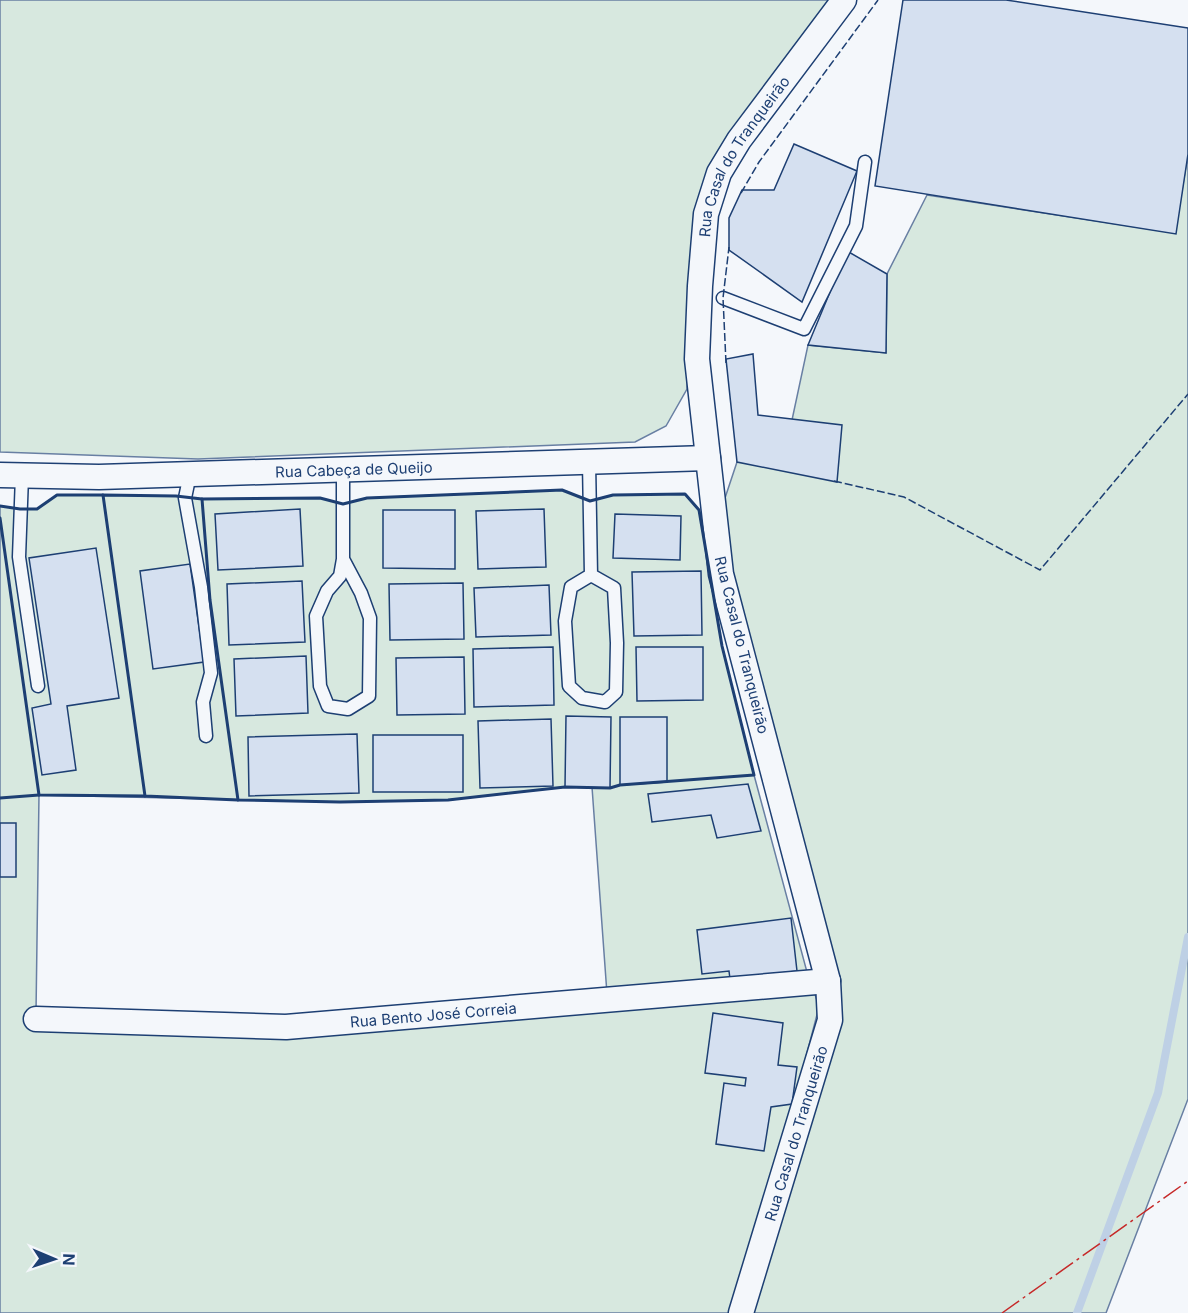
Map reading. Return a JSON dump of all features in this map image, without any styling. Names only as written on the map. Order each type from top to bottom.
[{"type":"street","name":"Rua Casal do Tranqueirão","points":[[741,1313],[830,1020],[828,981],[721,574],[698,359],[700,286],[706,214],[719,173],[739,140],[844,0]]},
{"type":"street","name":"Rua Cabeça de Queijo","points":[[11,476],[99,477],[708,458]]},
{"type":"street","name":"Rua Bento José Correia","points":[[36,1019],[286,1027],[828,981]]},
{"type":"lane","points":[[723,298],[804,329],[856,226],[865,162]]},
{"type":"lane","points":[[589,462],[591,575]]},
{"type":"lane","points":[[343,470],[343,559],[340,576],[327,591],[316,616],[320,686],[328,706],[348,709],[369,696],[370,618],[361,593],[343,559]]},
{"type":"lane","points":[[190,474],[185,498],[201,588],[211,674],[203,702],[207,736]]},
{"type":"lane","points":[[11,476],[19,557],[38,686]]},
{"type":"lane","points":[[591,575],[614,588],[617,643],[616,692],[605,702],[582,698],[569,686],[565,621],[571,586],[591,575]]},
{"type":"shaded area","points":[[0,0],[830,0],[715,161],[691,287],[687,389],[666,426],[635,442],[198,459],[0,452]]},
{"type":"shaded area","points":[[1188,154],[1188,1099],[1106,1313],[749,1313],[837,1022],[726,575],[720,513],[737,462],[792,420],[808,345],[886,353],[887,274],[927,195],[1175,233]]},
{"type":"shaded area","points":[[562,490],[590,501],[613,495],[685,494],[699,510],[722,646],[807,972],[607,994],[592,787],[565,787],[448,800],[340,802],[39,795],[36,1013],[280,1031],[814,991],[819,1007],[778,1164],[734,1313],[0,1313],[0,506],[37,509],[57,495],[176,496],[202,499],[320,498],[343,504],[367,498]]},
{"type":"building","points":[[903,0],[1006,0],[1188,28],[1188,154],[1176,234],[875,186]]},
{"type":"building","points":[[794,144],[857,171],[802,302],[729,250],[729,218],[742,190],[774,190]]},
{"type":"building","points":[[847,251],[887,274],[886,353],[808,345]]},
{"type":"building","points":[[753,354],[758,415],[842,425],[837,482],[737,462],[726,359]]},
{"type":"building","points":[[300,509],[303,566],[218,570],[215,514]]},
{"type":"building","points":[[544,509],[546,567],[478,569],[476,511]]},
{"type":"building","points":[[383,510],[455,510],[455,569],[383,568]]},
{"type":"building","points":[[615,514],[681,516],[680,560],[613,558]]},
{"type":"building","points":[[96,548],[119,698],[67,706],[76,770],[42,775],[32,708],[51,704],[29,558]]},
{"type":"building","points":[[190,564],[204,662],[153,669],[140,571]]},
{"type":"building","points":[[701,571],[702,635],[634,636],[632,572]]},
{"type":"building","points":[[302,581],[305,642],[229,645],[227,584]]},
{"type":"building","points":[[463,583],[464,639],[390,640],[389,584]]},
{"type":"building","points":[[549,585],[551,635],[476,637],[474,588]]},
{"type":"building","points":[[553,647],[554,705],[474,707],[473,649]]},
{"type":"building","points":[[636,647],[703,647],[703,700],[637,701]]},
{"type":"building","points":[[306,656],[308,713],[236,716],[234,659]]},
{"type":"building","points":[[464,657],[465,714],[397,715],[396,658]]},
{"type":"building","points":[[566,716],[611,717],[610,788],[565,787]]},
{"type":"building","points":[[620,717],[667,717],[667,782],[620,785]]},
{"type":"building","points":[[551,719],[553,786],[480,788],[478,721]]},
{"type":"building","points":[[357,734],[359,793],[249,796],[248,737]]},
{"type":"building","points":[[373,735],[463,735],[463,792],[373,792]]},
{"type":"building","points":[[748,784],[761,831],[717,838],[711,815],[652,822],[648,794]]},
{"type":"building","points":[[0,823],[16,823],[16,877],[0,877]]},
{"type":"building","points":[[791,918],[797,971],[730,979],[729,971],[702,974],[697,930]]},
{"type":"building","points":[[713,1013],[783,1023],[778,1065],[797,1067],[792,1104],[771,1107],[764,1151],[716,1144],[724,1083],[745,1086],[746,1078],[705,1073]]},
{"type":"waterway","points":[[1077,1313],[1158,1093],[1188,937]]},
{"type":"fence","points":[[741,193],[759,162],[878,0]]},
{"type":"fence","points":[[726,363],[723,298],[729,247]]},
{"type":"fence","points":[[834,481],[904,497],[1040,570],[1188,394]]},
{"type":"wall","points":[[562,490],[590,501],[613,495],[685,494],[699,510],[722,646],[754,775],[620,785],[610,788],[565,787],[448,800],[340,802],[238,800],[210,600],[202,499],[320,498],[343,504],[367,498],[562,490]]},
{"type":"wall","points":[[0,506],[37,509],[57,495],[103,495]]},
{"type":"wall","points":[[202,499],[176,496],[103,495],[145,796],[238,800]]},
{"type":"wall","points":[[0,518],[39,795],[145,796]]},
{"type":"wall","points":[[0,798],[39,795]]},
{"type":"power","points":[[1002,1313],[1188,1181]]}]
